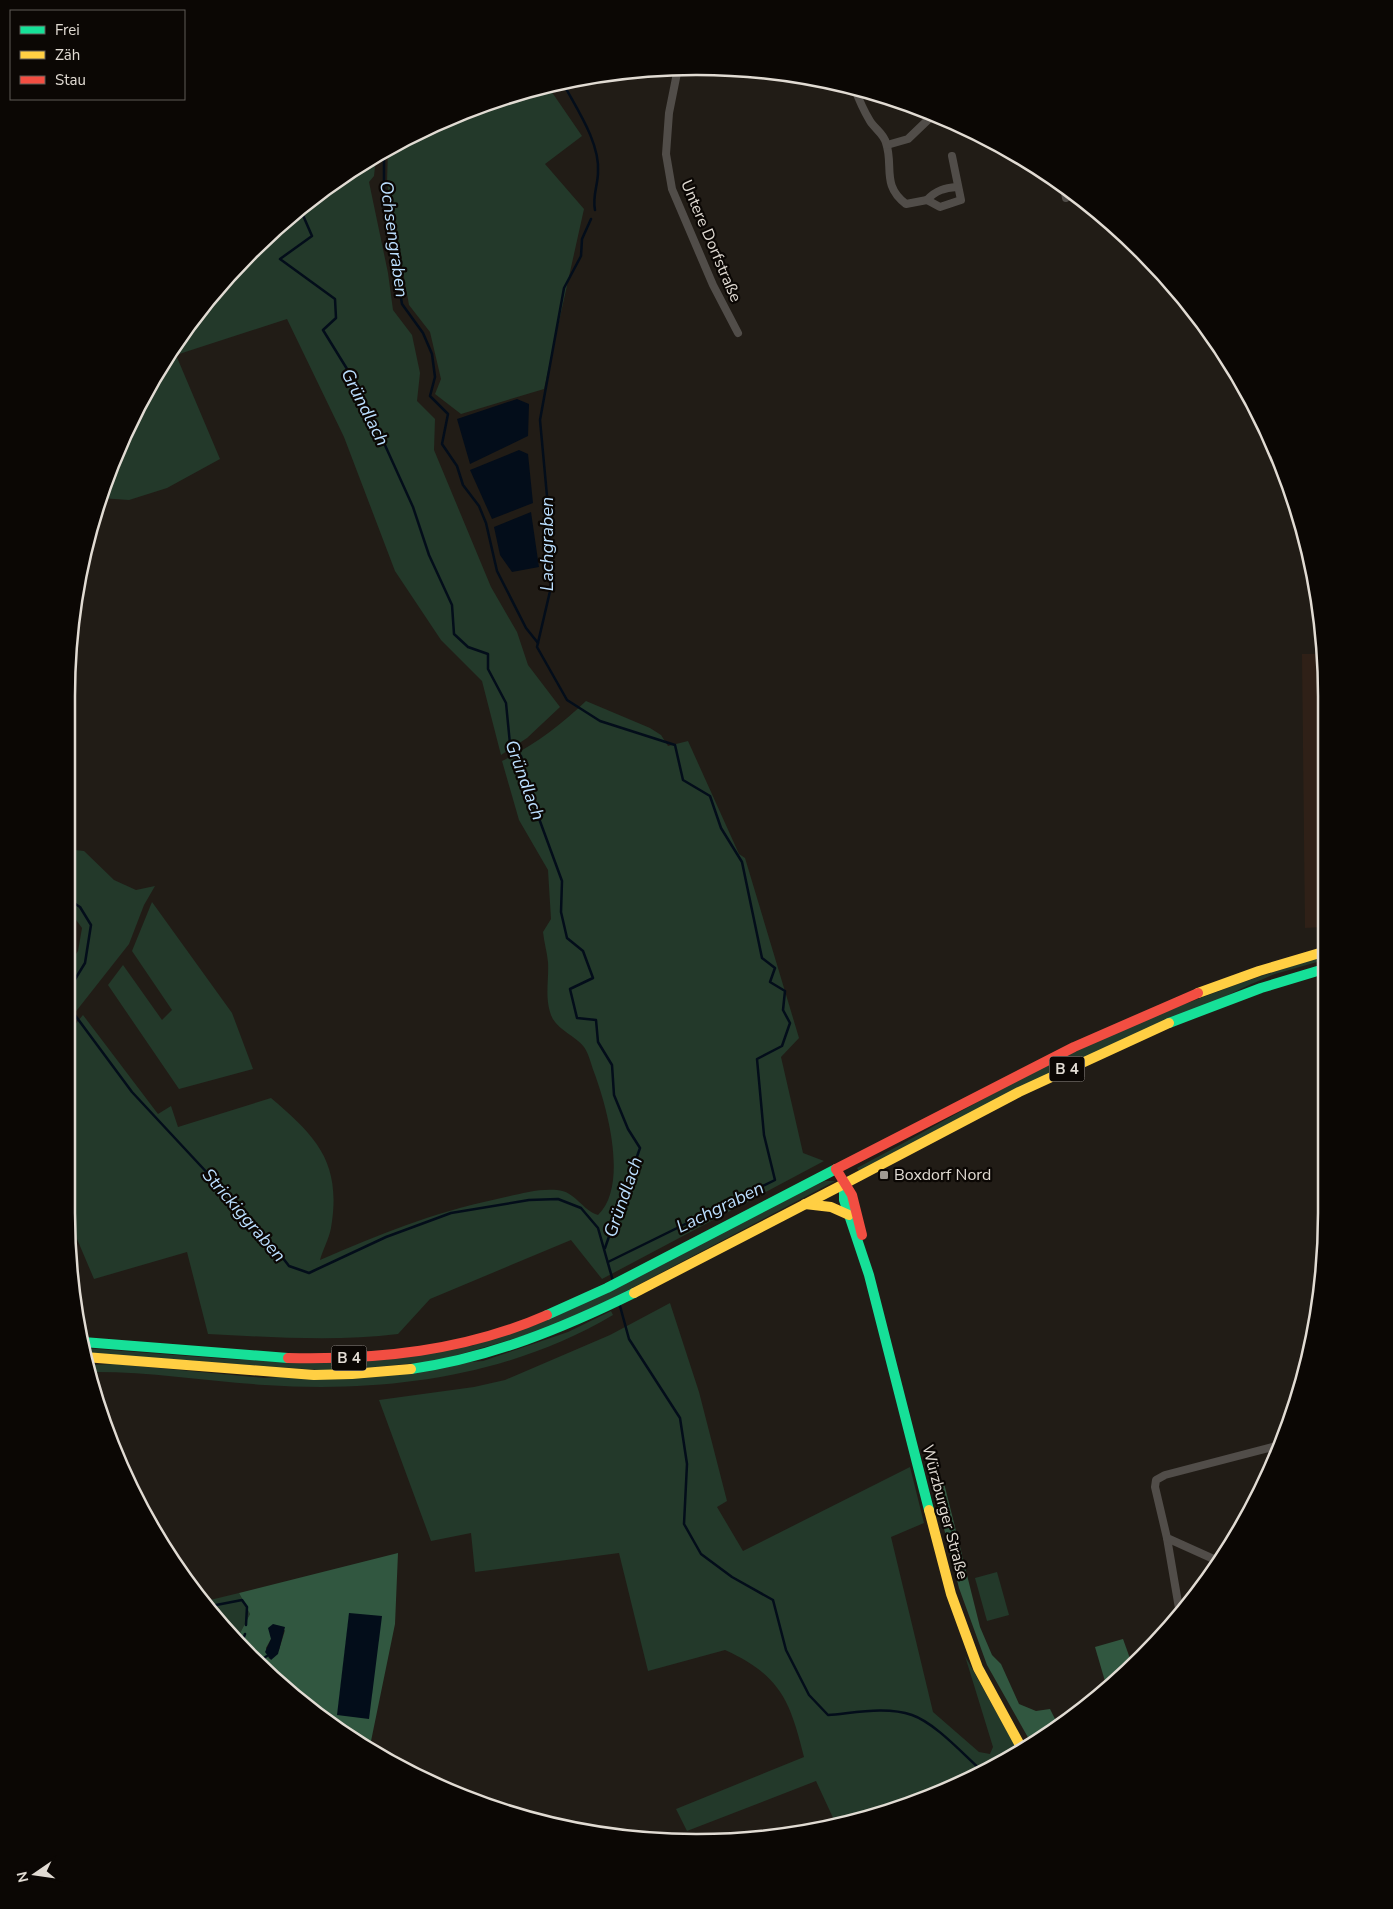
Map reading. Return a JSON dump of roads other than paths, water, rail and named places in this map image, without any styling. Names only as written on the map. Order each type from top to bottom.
[{"type":"main road","name":"B 4","points":[[89,1342],[278,1358],[346,1358],[400,1354],[451,1346],[509,1330],[549,1316],[603,1291],[1018,1074],[1134,1018],[1234,979],[1318,954]]},
{"type":"main road","name":"B 4","points":[[92,1358],[282,1374],[388,1372],[440,1365],[499,1351],[550,1333],[610,1306],[804,1204],[1123,1042],[1219,1002],[1318,971]]},
{"type":"main road","name":"Würzburger Straße","points":[[836,1169],[854,1202],[870,1275],[940,1557],[954,1605],[978,1668],[1019,1743]]},
{"type":"main road","name":"Würzburger Straße","points":[[844,1184],[844,1200],[870,1275]]},
{"type":"main road","points":[[804,1204],[831,1207],[849,1215]]},
{"type":"street","name":"Untere Dorfstraße","points":[[677,75],[669,114],[666,154],[670,182],[712,285],[738,333]]},
{"type":"street","points":[[859,96],[871,123],[884,138],[887,145],[888,172],[897,197],[906,204],[927,200],[933,193],[946,188],[957,188]]},
{"type":"street","points":[[887,145],[908,140],[928,120]]},
{"type":"street","points":[[927,200],[940,207],[954,204],[960,200],[952,156]]},
{"type":"street","points":[[1178,1605],[1167,1538],[1155,1487],[1156,1480],[1165,1475],[1272,1447]]},
{"type":"street","points":[[1167,1538],[1213,1559]]},
{"type":"water","points":[[517,399],[529,404],[528,436],[470,464],[457,419]]},
{"type":"water","points":[[519,450],[528,454],[533,503],[492,519],[470,470]]},
{"type":"water","points":[[531,512],[539,567],[512,572],[500,555],[494,527]]},
{"type":"water","points":[[349,1613],[382,1616],[369,1719],[337,1715]]},
{"type":"water","points":[[273,1624],[285,1627],[278,1654],[271,1660],[265,1652],[271,1639],[268,1628]]},
{"type":"waterway","name":"Lachgraben","points":[[566,89],[591,137],[598,161],[598,177],[594,200],[595,210]]},
{"type":"waterway","name":"Ochsengraben","points":[[384,159],[384,190],[402,304],[423,333],[432,354],[435,377],[430,396],[448,414],[442,444],[457,466],[463,485],[479,506],[486,523],[497,571],[526,628],[538,643]]},
{"type":"waterway","name":"Gründlach","points":[[303,216],[312,236],[280,259],[335,299],[336,318],[323,330],[360,390],[413,507],[429,555],[452,605],[454,634],[468,647],[488,654],[488,669],[506,703],[510,744],[521,756],[530,794],[562,881],[561,912],[567,938],[583,951],[593,978],[570,989],[577,1018],[596,1020],[598,1042],[612,1065],[614,1095],[628,1129],[640,1148],[605,1248]]},
{"type":"waterway","name":"Lachgraben","points":[[591,219],[582,239],[581,256],[564,288],[540,420],[548,507],[551,587],[537,647],[567,700],[600,721],[675,745],[683,780],[710,796],[721,828],[742,862],[762,958],[775,968],[770,982],[785,991],[783,1010],[790,1023],[782,1046],[757,1059],[764,1135],[775,1180],[608,1262]]},
{"type":"waterway","name":"Strickiggraben","points":[[75,904],[80,907],[91,925],[85,963],[75,979]]},
{"type":"waterway","name":"Strickiggraben","points":[[75,1015],[132,1092],[266,1236],[289,1266],[309,1273],[386,1237],[451,1213],[529,1200],[558,1199],[581,1208],[598,1228],[613,1281]]},
{"type":"waterway","name":"Gründlach","points":[[620,1306],[629,1339],[680,1418],[687,1464],[684,1524],[701,1554],[732,1577],[773,1600],[786,1650],[809,1695],[828,1715],[881,1711],[902,1712],[912,1715],[939,1731],[977,1767]]},
{"type":"waterway","points":[[215,1605],[242,1600],[247,1607],[246,1625]]},
{"type":"waterway","points":[[264,1658],[267,1656]]},
{"type":"place","name":"Boxdorf Nord","points":[[884,1175]]}]
